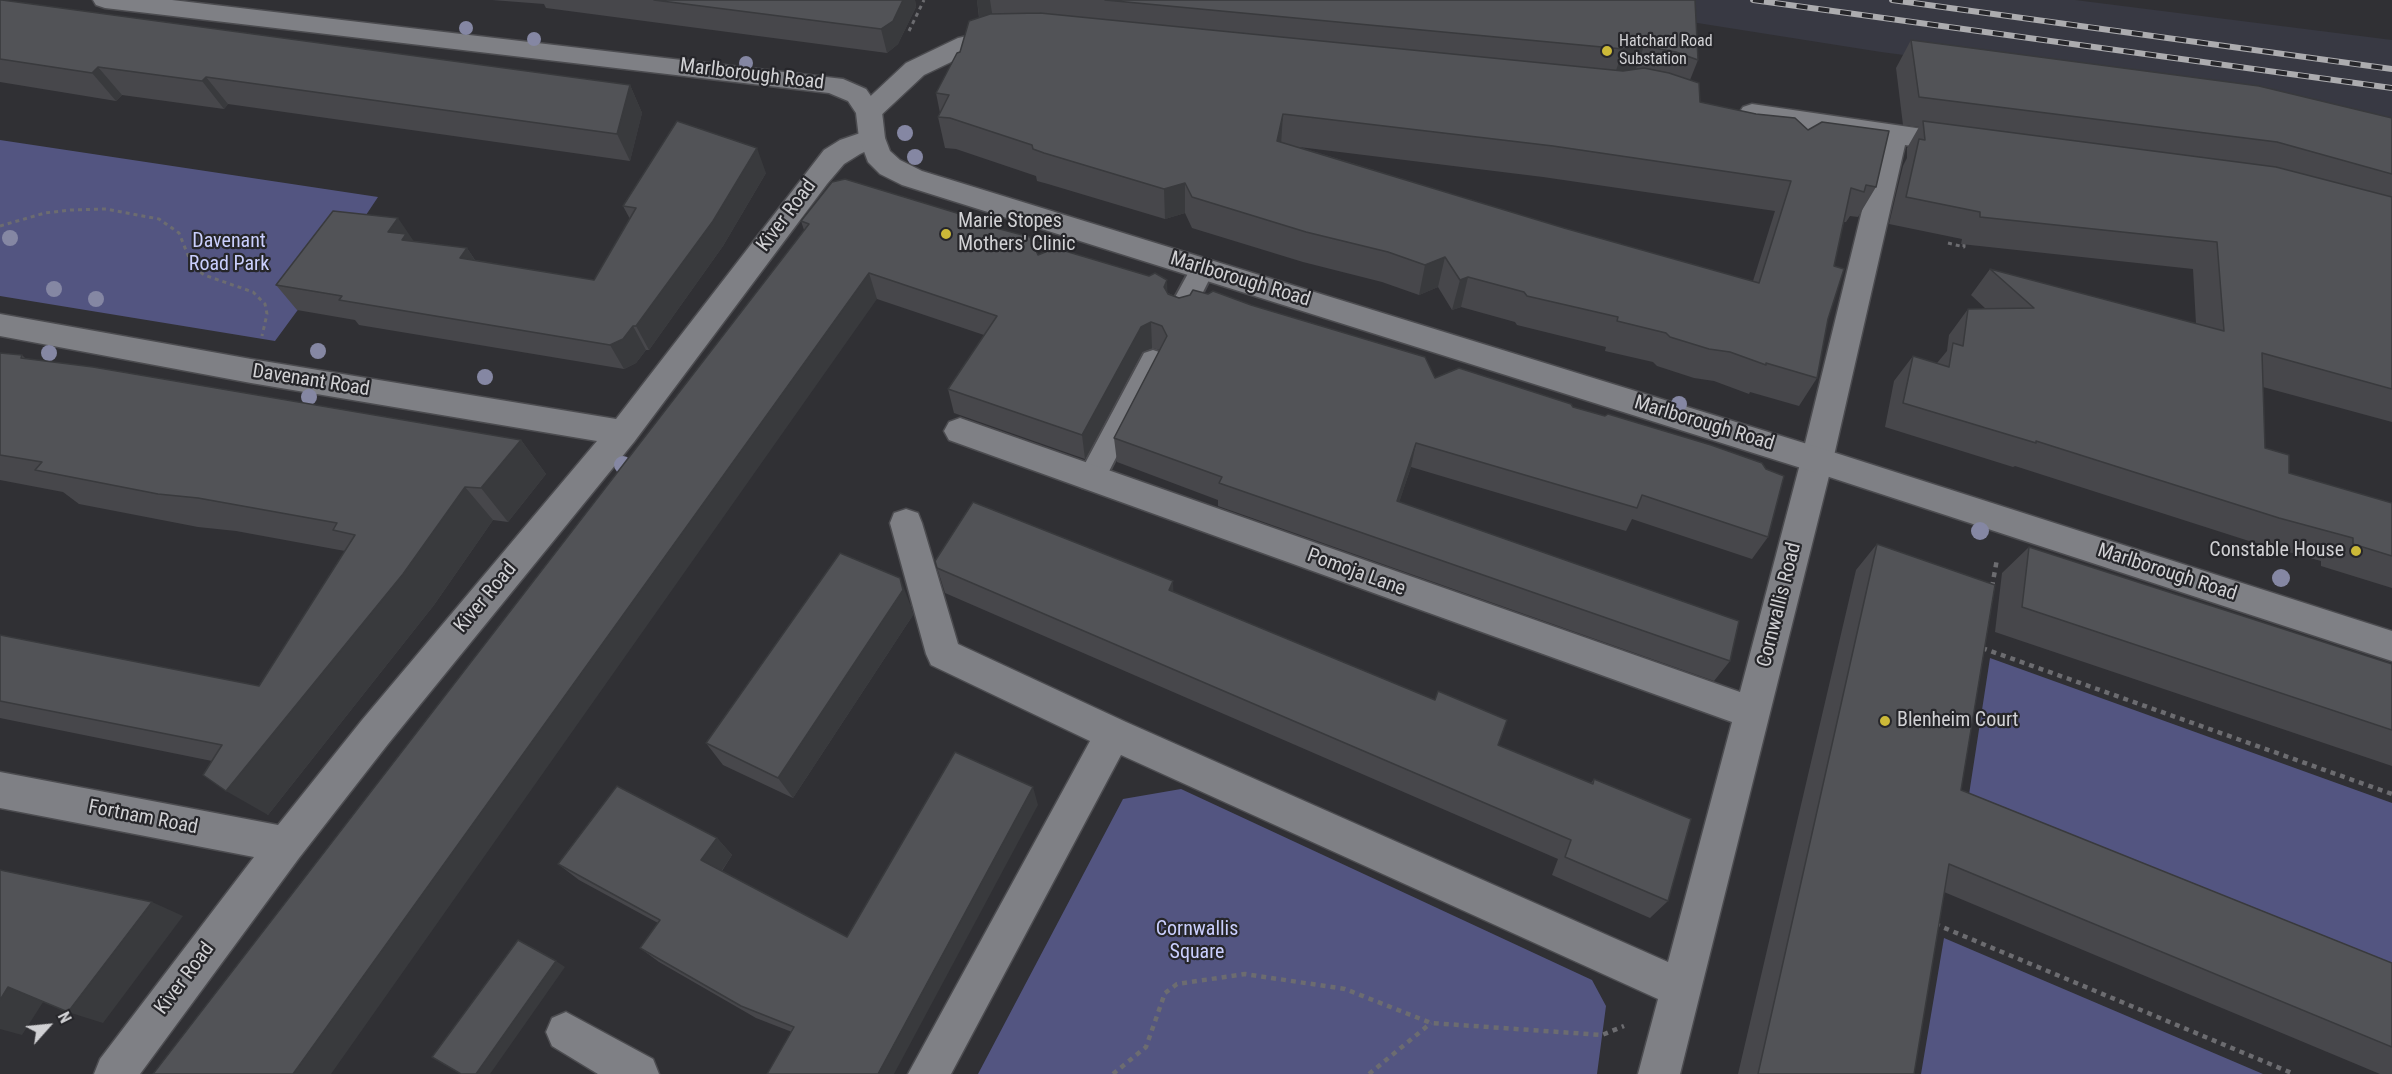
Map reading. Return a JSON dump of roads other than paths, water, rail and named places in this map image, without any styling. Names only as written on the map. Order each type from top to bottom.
[{"type":"street","name":"Marlborough Road","points":[[105,0],[834,85],[857,95],[871,125],[878,155],[890,167],[912,178],[1817,460],[2392,646]]},
{"type":"street","name":"Kiver Road","points":[[115,1074],[286,845],[375,732],[623,433],[817,177],[834,158],[850,147],[871,125],[915,69],[967,44],[994,36],[1026,35]]},
{"type":"street","points":[[1722,109],[1976,146]]},
{"type":"street","name":"Cornwallis Road","points":[[1659,1074],[1817,460],[1894,135]]},
{"type":"street","name":"Davenant Road","points":[[0,325],[235,368],[623,433]]},
{"type":"street","name":"Pomoja Lane","points":[[960,431],[1752,713]]},
{"type":"street","points":[[906,523],[942,654],[1677,997]]},
{"type":"street","points":[[928,1074],[1113,734]]},
{"type":"street","name":"Fortnam Road","points":[[0,790],[286,845]]},
{"type":"street","points":[[566,1032],[638,1074]]},
{"type":"lane","points":[[1180,312],[1203,268]]},
{"type":"lane","points":[[1091,479],[1153,360]]},
{"type":"railway","points":[[1753,0],[2392,88]]},
{"type":"railway","points":[[1892,0],[2392,69]]},
{"type":"place","name":"Hatchard Road Substation","points":[[1607,51]]},
{"type":"place","name":"Marie Stopes Mothers' Clinic","points":[[946,234]]},
{"type":"place","name":"Constable House","points":[[2356,551]]},
{"type":"place","name":"Blenheim Court","points":[[1885,721]]},
{"type":"park label","name":"Davenant Road Park","points":[[229,254]]},
{"type":"park label","name":"Cornwallis Square","points":[[1197,942]]}]
